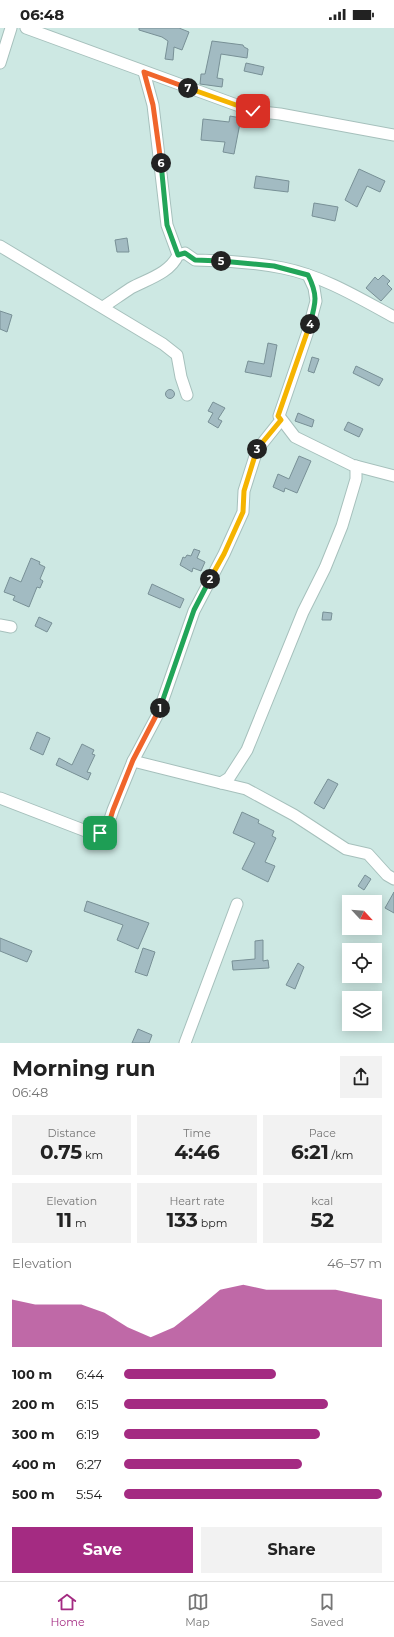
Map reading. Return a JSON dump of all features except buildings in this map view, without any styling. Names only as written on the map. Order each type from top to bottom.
[{"type":"street","points":[[0,62],[11,28]]},
{"type":"street","points":[[26,28],[253,111],[280,114],[394,135]]},
{"type":"street","points":[[103,307],[131,288],[156,276],[175,262],[178,255],[167,225],[153,105],[144,72]]},
{"type":"street","points":[[0,246],[164,344],[177,355],[181,377],[187,395]]},
{"type":"street","points":[[178,255],[185,253],[195,260],[274,266],[308,275],[348,291],[394,317]]},
{"type":"street","points":[[308,275],[314,288],[316,301],[308,334],[278,416],[295,437],[356,466],[394,476]]},
{"type":"street","points":[[0,798],[91,833],[100,833],[108,826],[133,760],[158,714],[194,610],[227,549],[243,512],[244,491],[257,450],[281,420]]},
{"type":"street","points":[[221,782],[229,778],[247,750],[303,612],[325,568],[342,526],[356,479],[356,466]]},
{"type":"street","points":[[133,760],[246,789],[294,815],[346,848],[368,854],[387,875],[394,879]]},
{"type":"street","points":[[185,1043],[238,904]]},
{"type":"route","points":[[100,833],[108,826],[113,810],[128,778],[133,760],[158,714],[194,610],[236,531],[243,512],[244,491],[257,450],[281,420],[278,416],[308,334],[316,301],[314,288],[308,275],[274,266],[195,260],[185,253],[178,255],[167,225],[153,105],[144,72],[253,111]]}]
